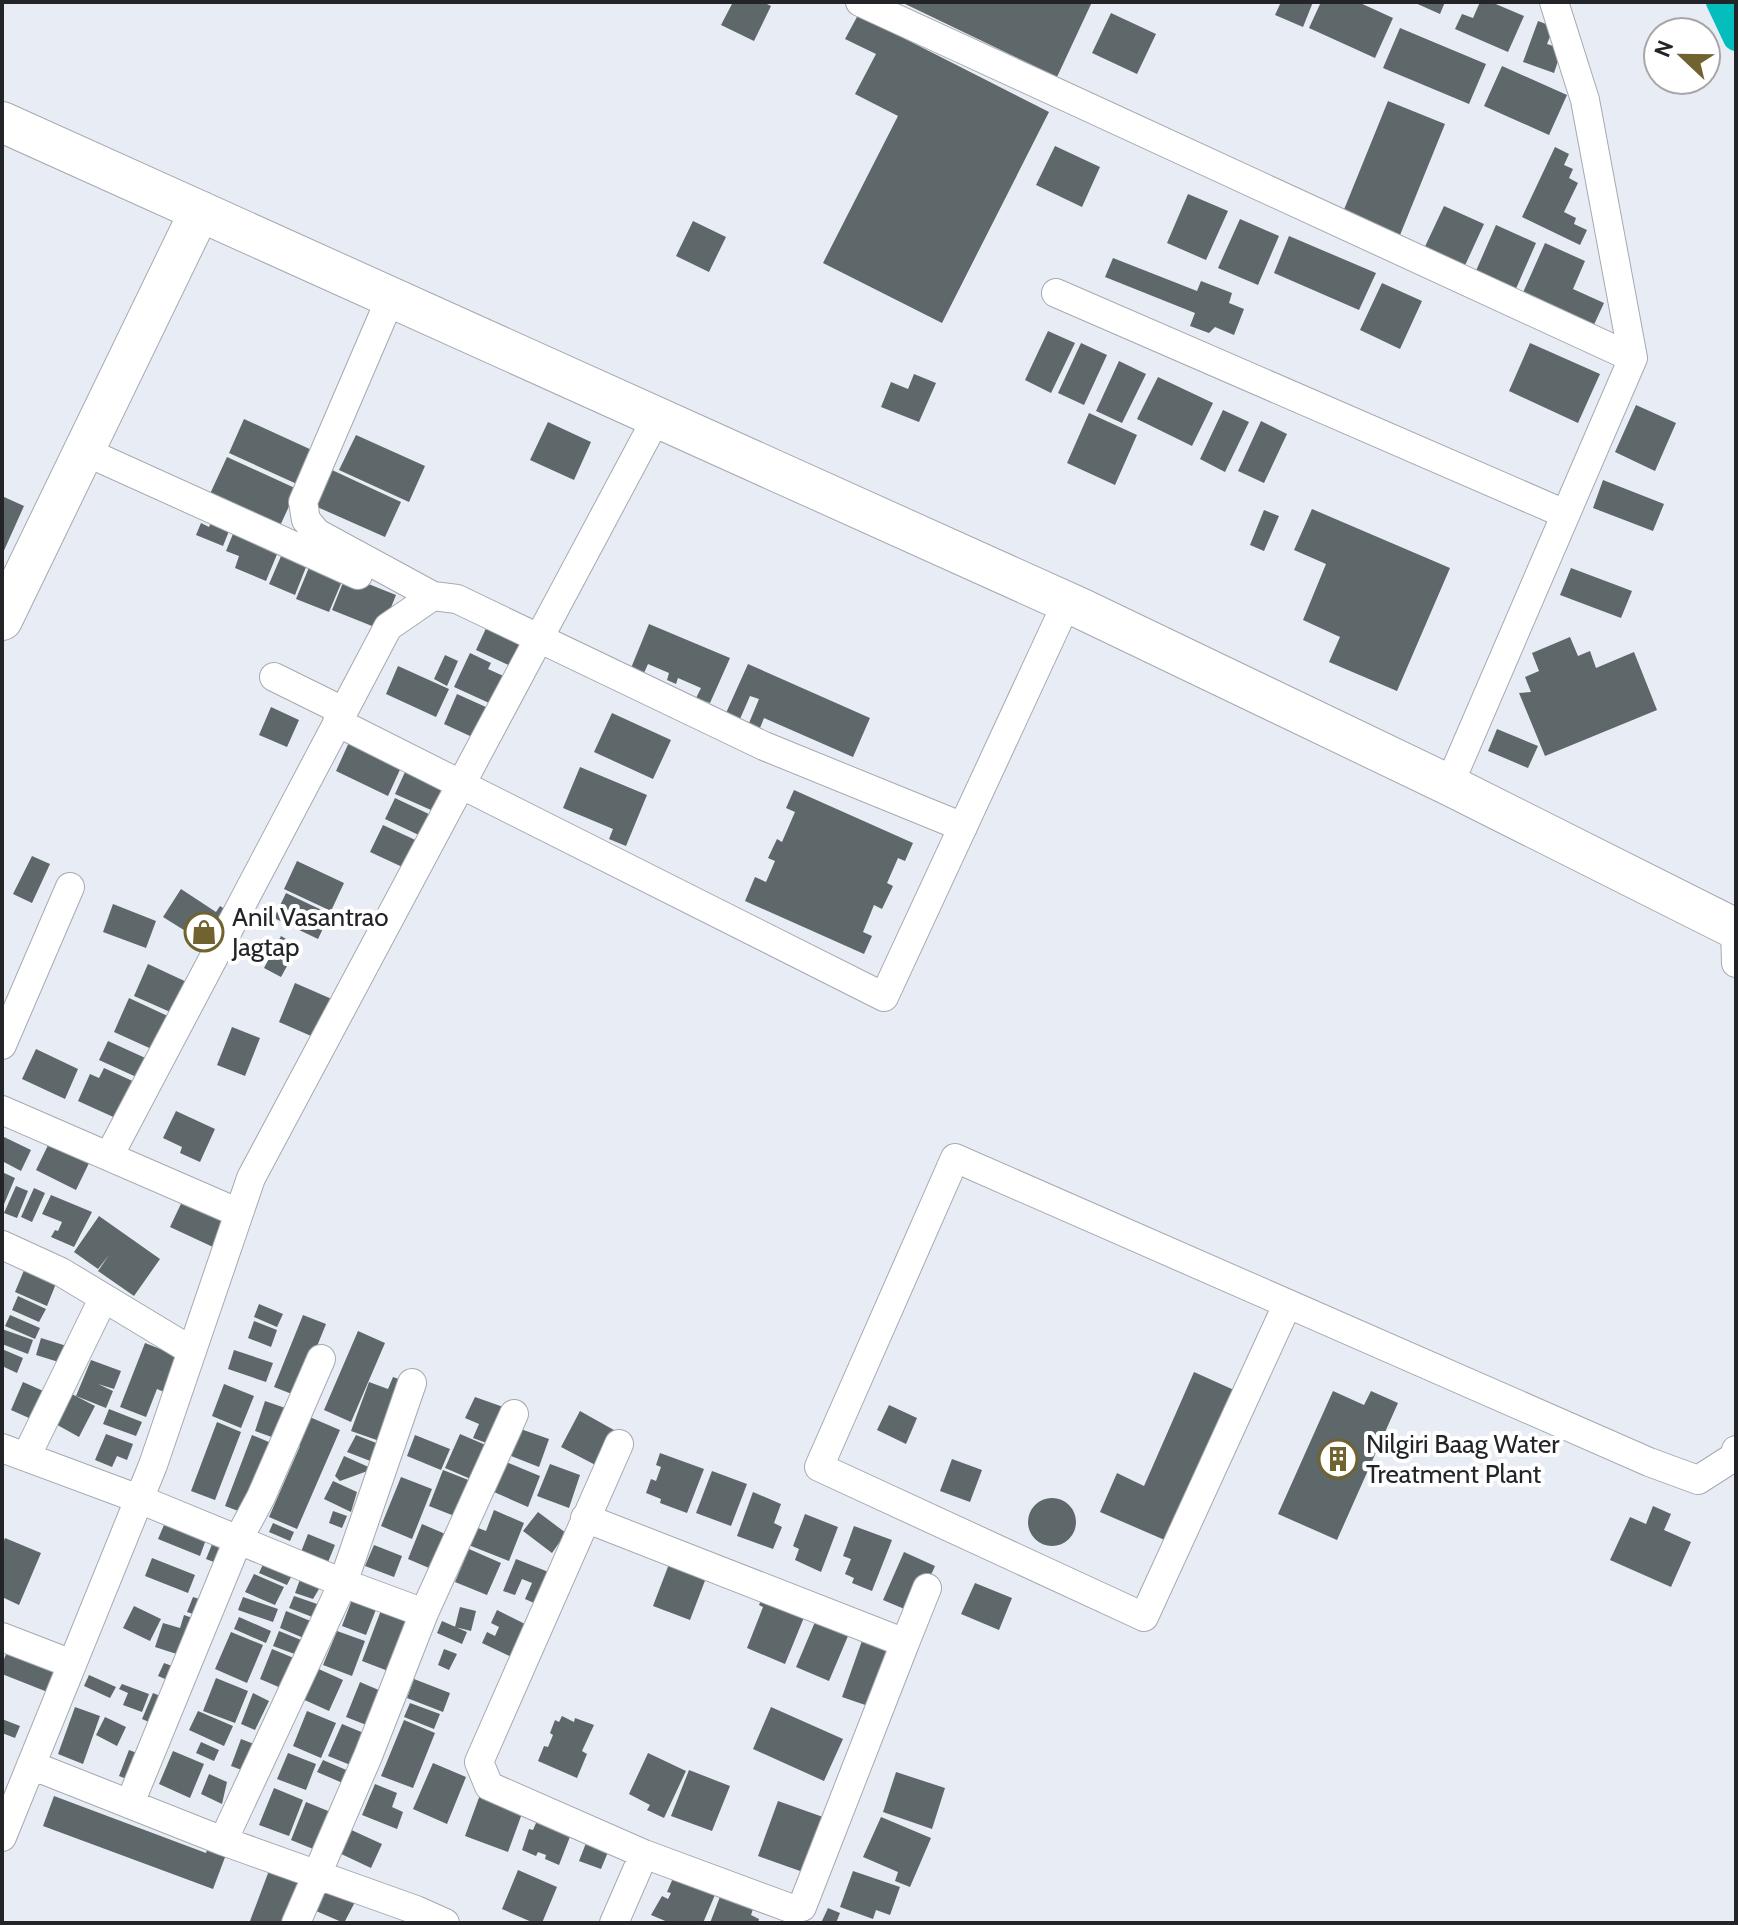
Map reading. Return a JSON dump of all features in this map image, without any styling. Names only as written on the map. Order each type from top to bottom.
[{"type":"street","points":[[860,2],[1633,358]]},
{"type":"street","points":[[1449,785],[1633,358],[1585,100],[1554,2]]},
{"type":"street","points":[[2,122],[1067,602],[1449,785],[1736,928],[1736,963]]},
{"type":"street","points":[[2,620],[200,211]]},
{"type":"street","points":[[1056,293],[1565,514]]},
{"type":"street","points":[[391,297],[303,502],[306,520],[317,533],[427,600]]},
{"type":"street","points":[[2,1837],[139,1499],[251,1178],[657,417]]},
{"type":"street","points":[[84,451],[427,600],[457,599],[764,746],[963,827]]},
{"type":"street","points":[[109,1156],[388,627],[427,600]]},
{"type":"street","points":[[274,677],[461,784],[884,997],[1067,602]]},
{"type":"street","points":[[2,1045],[70,887]]},
{"type":"street","points":[[2,1110],[239,1213]]},
{"type":"street","points":[[1287,1305],[1144,1617],[819,1467],[955,1158],[1649,1462],[1698,1480],[1734,1457],[1736,1450]]},
{"type":"street","points":[[3,1249],[61,1272],[192,1351]]},
{"type":"street","points":[[103,1299],[14,1452],[424,1613]]},
{"type":"street","points":[[130,1803],[238,1540],[261,1497],[321,1359]]},
{"type":"street","points":[[223,1841],[343,1583],[412,1383]]},
{"type":"street","points":[[296,1923],[368,1756],[424,1613],[514,1414]]},
{"type":"street","points":[[619,1444],[479,1762],[489,1786],[644,1854],[790,1908],[802,1907],[927,1588]]},
{"type":"street","points":[[585,1518],[905,1643]]},
{"type":"street","points":[[2,1637],[72,1664]]},
{"type":"street","points":[[31,1765],[317,1875],[414,1916],[445,1923]]},
{"type":"street","points":[[614,1923],[644,1854]]},
{"type":"building","points":[[733,2],[763,2],[771,6],[754,41],[721,25]]},
{"type":"building","points":[[901,2],[1092,2],[1057,77]]},
{"type":"building","points":[[1281,2],[1313,2],[1303,27],[1275,15]]},
{"type":"building","points":[[1321,2],[1358,2],[1393,18],[1375,58],[1309,28]]},
{"type":"building","points":[[1413,2],[1445,2],[1440,14]]},
{"type":"building","points":[[1480,2],[1491,2],[1524,16],[1508,52],[1455,29],[1462,14],[1473,18]]},
{"type":"building","points":[[1111,13],[1156,34],[1137,74],[1092,53]]},
{"type":"building","points":[[858,15],[1049,112],[942,323],[823,263],[898,116],[855,94],[876,54],[845,39]]},
{"type":"building","points":[[1538,21],[1554,27],[1547,44],[1562,49],[1554,73],[1523,62]]},
{"type":"building","points":[[1400,28],[1486,64],[1469,104],[1383,68]]},
{"type":"building","points":[[1502,66],[1567,95],[1549,135],[1484,106]]},
{"type":"building","points":[[1388,101],[1445,124],[1398,240],[1341,217]]},
{"type":"building","points":[[1055,146],[1100,167],[1082,207],[1036,185]]},
{"type":"building","points":[[1555,147],[1569,154],[1564,165],[1573,169],[1569,178],[1578,183],[1564,212],[1576,218],[1574,224],[1587,230],[1580,245],[1522,217]]},
{"type":"building","points":[[1188,194],[1228,211],[1206,260],[1167,243]]},
{"type":"building","points":[[1444,206],[1484,224],[1462,272],[1422,253]]},
{"type":"building","points":[[1240,219],[1279,236],[1258,285],[1218,268]]},
{"type":"building","points":[[693,221],[726,237],[709,272],[676,256]]},
{"type":"building","points":[[1496,225],[1536,243],[1515,291],[1475,273]]},
{"type":"building","points":[[1289,236],[1376,273],[1359,310],[1274,273]]},
{"type":"building","points":[[1545,243],[1585,261],[1573,289],[1604,303],[1592,329],[1521,297]]},
{"type":"building","points":[[1113,258],[1197,291],[1201,281],[1232,293],[1229,303],[1244,309],[1234,335],[1215,327],[1209,333],[1190,326],[1195,313],[1105,277]]},
{"type":"building","points":[[1382,283],[1422,301],[1400,349],[1360,330]]},
{"type":"building","points":[[1048,331],[1075,343],[1051,393],[1025,380]]},
{"type":"building","points":[[1081,343],[1107,355],[1084,405],[1058,393]]},
{"type":"building","points":[[1530,343],[1600,374],[1578,423],[1509,391]]},
{"type":"building","points":[[1119,361],[1146,374],[1122,423],[1096,411]]},
{"type":"building","points":[[914,374],[936,383],[919,422],[881,407],[891,382],[908,389]]},
{"type":"building","points":[[1158,377],[1213,403],[1192,446],[1137,419]]},
{"type":"building","points":[[1636,405],[1676,423],[1655,471],[1615,452]]},
{"type":"building","points":[[1223,410],[1249,422],[1225,472],[1200,459]]},
{"type":"building","points":[[1089,413],[1137,435],[1115,485],[1067,463]]},
{"type":"building","points":[[244,419],[314,451],[299,485],[229,453]]},
{"type":"building","points":[[1261,421],[1287,434],[1264,483],[1238,471]]},
{"type":"building","points":[[548,422],[591,442],[574,480],[530,460]]},
{"type":"building","points":[[356,435],[425,466],[409,502],[339,470]]},
{"type":"building","points":[[227,457],[297,489],[279,528],[209,496]]},
{"type":"building","points":[[332,470],[401,502],[385,537],[315,506]]},
{"type":"building","points":[[1603,480],[1664,504],[1653,531],[1593,508]]},
{"type":"building","points":[[2,496],[24,506],[2,555]]},
{"type":"building","points":[[1312,509],[1450,568],[1397,691],[1329,662],[1340,637],[1303,620],[1326,564],[1294,550]]},
{"type":"building","points":[[1264,510],[1279,516],[1264,551],[1250,545]]},
{"type":"building","points":[[215,514],[233,521],[223,546],[196,535],[201,523],[209,527]]},
{"type":"building","points":[[235,529],[280,547],[266,581],[235,568],[239,556],[226,551]]},
{"type":"building","points":[[285,547],[310,557],[295,595],[269,584]]},
{"type":"building","points":[[312,560],[345,574],[329,612],[296,599]]},
{"type":"building","points":[[1571,568],[1632,591],[1621,618],[1560,595]]},
{"type":"building","points":[[346,575],[396,595],[382,630],[332,610]]},
{"type":"building","points":[[488,624],[531,643],[519,670],[476,650]]},
{"type":"building","points":[[649,624],[730,658],[710,703],[696,698],[701,688],[678,678],[676,684],[667,680],[669,673],[648,664],[644,673],[631,668]]},
{"type":"building","points":[[1570,637],[1578,656],[1590,651],[1596,668],[1634,652],[1657,710],[1545,756],[1519,693],[1531,692],[1525,677],[1539,671],[1532,653]]},
{"type":"building","points":[[470,653],[491,663],[488,669],[510,679],[498,707],[454,687]]},
{"type":"building","points":[[445,655],[458,661],[447,686],[434,679]]},
{"type":"building","points":[[748,664],[870,718],[853,757],[764,718],[760,728],[749,723],[759,699],[750,696],[740,719],[726,713]]},
{"type":"building","points":[[398,666],[449,689],[436,717],[386,694]]},
{"type":"building","points":[[457,694],[497,712],[483,742],[444,724]]},
{"type":"building","points":[[271,707],[299,720],[287,747],[259,735]]},
{"type":"building","points":[[612,713],[671,740],[653,779],[594,752]]},
{"type":"building","points":[[1497,729],[1538,746],[1528,768],[1488,751]]},
{"type":"building","points":[[350,740],[403,763],[388,796],[336,771]]},
{"type":"building","points":[[410,761],[451,792],[440,814],[395,794]]},
{"type":"building","points":[[580,767],[647,795],[626,846],[609,839],[613,829],[563,808]]},
{"type":"building","points":[[794,790],[913,843],[905,861],[898,858],[887,883],[893,886],[882,909],[874,905],[863,932],[872,936],[864,954],[745,901],[755,877],[766,882],[775,861],[768,858],[777,839],[782,842],[795,812],[786,808]]},
{"type":"building","points":[[395,798],[433,816],[423,837],[385,819]]},
{"type":"building","points":[[383,825],[424,844],[411,871],[370,852]]},
{"type":"building","points":[[32,856],[50,864],[32,903],[13,894]]},
{"type":"building","points":[[297,861],[344,883],[331,911],[284,889]]},
{"type":"building","name":"Anil Vasantrao Jagtap","points":[[181,889],[216,912],[220,906],[232,914],[211,947],[163,917]]},
{"type":"building","points":[[286,893],[330,914],[318,939],[274,918]]},
{"type":"building","points":[[113,904],[156,921],[146,948],[103,932]]},
{"type":"building","points":[[281,936],[298,946],[281,977],[264,968]]},
{"type":"building","points":[[148,964],[191,984],[177,1015],[134,996]]},
{"type":"building","points":[[295,983],[334,1000],[318,1039],[279,1022]]},
{"type":"building","points":[[129,998],[172,1018],[156,1051],[114,1032]]},
{"type":"building","points":[[232,1027],[260,1038],[245,1076],[217,1065]]},
{"type":"building","points":[[108,1041],[152,1061],[143,1080],[99,1060]]},
{"type":"building","points":[[36,1049],[78,1069],[65,1099],[22,1079]]},
{"type":"building","points":[[104,1068],[137,1083],[120,1120],[78,1101],[90,1074],[99,1078]]},
{"type":"building","points":[[176,1111],[215,1129],[200,1162],[180,1153],[182,1147],[163,1138]]},
{"type":"building","points":[[2,1136],[31,1150],[21,1171],[2,1161]]},
{"type":"building","points":[[51,1139],[91,1159],[76,1190],[36,1170]]},
{"type":"building","points":[[2,1172],[15,1178],[2,1209]]},
{"type":"building","points":[[16,1186],[28,1191],[17,1218],[4,1213]]},
{"type":"building","points":[[34,1188],[45,1193],[32,1222],[21,1217]]},
{"type":"building","points":[[187,1191],[228,1216],[213,1247],[170,1227]]},
{"type":"building","points":[[51,1195],[92,1212],[74,1247],[51,1237],[62,1222],[42,1214]]},
{"type":"building","points":[[99,1216],[160,1259],[134,1296],[98,1271],[109,1255],[98,1269],[74,1252]]},
{"type":"building","points":[[27,1263],[59,1276],[47,1306],[15,1292]]},
{"type":"building","points":[[18,1296],[46,1309],[39,1322],[12,1310]]},
{"type":"building","points":[[259,1304],[283,1314],[277,1327],[254,1317]]},
{"type":"building","points":[[10,1315],[40,1328],[35,1339],[5,1326]]},
{"type":"building","points":[[303,1315],[326,1324],[297,1396],[274,1387]]},
{"type":"building","points":[[254,1321],[277,1330],[271,1347],[248,1338]]},
{"type":"building","points":[[2,1329],[33,1340],[28,1354],[2,1344]]},
{"type":"building","points":[[358,1331],[385,1343],[351,1422],[324,1410]]},
{"type":"building","points":[[41,1338],[70,1347],[65,1364],[36,1355]]},
{"type":"building","points":[[145,1343],[183,1358],[169,1394],[157,1389],[146,1417],[120,1407]]},
{"type":"building","points":[[2,1349],[23,1358],[17,1373],[2,1366]]},
{"type":"building","points":[[234,1350],[273,1363],[266,1382],[228,1369]]},
{"type":"building","points":[[91,1360],[121,1371],[114,1389],[98,1384],[113,1391],[106,1408],[76,1396]]},
{"type":"building","points":[[1194,1372],[1234,1390],[1167,1541],[1100,1512],[1117,1473],[1144,1486]]},
{"type":"building","points":[[393,1377],[410,1383],[388,1444],[351,1431],[369,1382],[388,1389]]},
{"type":"building","points":[[23,1382],[50,1394],[38,1422],[11,1410]]},
{"type":"building","points":[[224,1384],[254,1396],[241,1428],[212,1416]]},
{"type":"building","name":"Nilgiri Baag Water Treatment Plant","points":[[1333,1391],[1364,1405],[1371,1391],[1398,1403],[1337,1540],[1278,1514]]},
{"type":"building","points":[[68,1392],[95,1406],[79,1437],[52,1422]]},
{"type":"building","points":[[475,1397],[509,1409],[489,1444],[473,1438],[479,1424],[465,1418]]},
{"type":"building","points":[[265,1401],[291,1410],[280,1440],[255,1431]]},
{"type":"building","points":[[889,1405],[917,1418],[906,1444],[877,1430]]},
{"type":"building","points":[[109,1409],[142,1422],[136,1436],[103,1424]]},
{"type":"building","points":[[580,1411],[621,1434],[603,1469],[561,1447]]},
{"type":"building","points":[[305,1415],[340,1430],[297,1529],[269,1517],[300,1446],[293,1443]]},
{"type":"building","points":[[217,1422],[241,1432],[215,1500],[191,1491]]},
{"type":"building","points":[[515,1427],[549,1439],[539,1467],[506,1454]]},
{"type":"building","points":[[106,1434],[133,1444],[127,1460],[117,1456],[112,1467],[95,1460]]},
{"type":"building","points":[[460,1434],[488,1446],[473,1480],[445,1468]]},
{"type":"building","points":[[252,1435],[276,1445],[249,1515],[225,1506]]},
{"type":"building","points":[[356,1435],[384,1446],[378,1464],[347,1452]]},
{"type":"building","points":[[415,1435],[450,1449],[441,1470],[407,1456]]},
{"type":"building","points":[[660,1453],[704,1469],[687,1513],[660,1503],[661,1499],[646,1493],[651,1479],[656,1481],[661,1467],[656,1465]]},
{"type":"building","points":[[344,1456],[373,1469],[340,1481],[335,1476]]},
{"type":"building","points":[[952,1459],[982,1470],[970,1502],[940,1491]]},
{"type":"building","points":[[506,1462],[540,1476],[528,1507],[494,1492]]},
{"type":"building","points":[[550,1464],[580,1475],[569,1508],[537,1496]]},
{"type":"building","points":[[443,1470],[476,1483],[462,1519],[429,1506]]},
{"type":"building","points":[[712,1471],[747,1484],[731,1526],[696,1513]]},
{"type":"building","points":[[401,1477],[432,1489],[412,1539],[381,1526]]},
{"type":"building","points":[[333,1481],[357,1492],[351,1512],[324,1499]]},
{"type":"building","points":[[753,1492],[781,1504],[774,1523],[782,1527],[773,1549],[737,1536]]},
{"type":"building","points":[[1052,1498],[1069,1505],[1076,1522],[1069,1539],[1052,1546],[1035,1539],[1028,1522],[1035,1505]]},
{"type":"building","name":"Nilgiri Baag Water Treatment Plant","points":[[1653,1506],[1671,1514],[1664,1530],[1691,1542],[1671,1587],[1610,1560],[1630,1517],[1646,1524]]},
{"type":"building","points":[[494,1510],[524,1523],[509,1561],[466,1544],[473,1526],[486,1531]]},
{"type":"building","points":[[333,1511],[347,1516],[342,1528],[329,1523]]},
{"type":"building","points":[[538,1512],[566,1533],[552,1553],[523,1531]]},
{"type":"building","points":[[805,1514],[838,1527],[821,1572],[795,1560],[799,1549],[793,1546]]},
{"type":"building","points":[[167,1518],[208,1534],[200,1556],[158,1539]]},
{"type":"building","points":[[273,1523],[294,1532],[290,1541],[269,1532]]},
{"type":"building","points":[[422,1524],[450,1536],[436,1571],[408,1559]]},
{"type":"building","points":[[854,1526],[892,1540],[872,1591],[852,1583],[854,1578],[845,1574],[851,1559],[843,1556]]},
{"type":"building","points":[[308,1534],[335,1545],[326,1567],[299,1557]]},
{"type":"building","points":[[215,1537],[229,1545],[219,1564],[206,1559]]},
{"type":"building","points":[[5,1538],[41,1553],[19,1605],[2,1597],[2,1546]]},
{"type":"building","points":[[374,1545],[402,1556],[394,1577],[365,1566]]},
{"type":"building","points":[[469,1549],[501,1563],[487,1595],[455,1582]]},
{"type":"building","points":[[904,1552],[935,1566],[914,1613],[883,1600]]},
{"type":"building","points":[[152,1558],[195,1575],[188,1593],[145,1576]]},
{"type":"building","points":[[266,1558],[294,1571],[287,1585],[259,1573]]},
{"type":"building","points":[[516,1559],[556,1575],[543,1607],[525,1599],[532,1583],[522,1579],[515,1595],[503,1591]]},
{"type":"building","points":[[669,1564],[706,1578],[690,1620],[653,1606]]},
{"type":"building","points":[[254,1574],[284,1587],[275,1605],[245,1592]]},
{"type":"building","points":[[302,1574],[322,1584],[313,1599],[295,1593]]},
{"type":"building","points":[[975,1583],[1012,1598],[999,1630],[961,1614]]},
{"type":"building","points":[[764,1593],[807,1610],[785,1664],[747,1648],[763,1607],[759,1605]]},
{"type":"building","points":[[294,1596],[320,1605],[315,1618],[289,1608]]},
{"type":"building","points":[[193,1597],[203,1600],[199,1616],[187,1612]]},
{"type":"building","points":[[243,1597],[278,1609],[273,1622],[238,1610]]},
{"type":"building","points":[[353,1597],[377,1607],[366,1635],[342,1626]]},
{"type":"building","points":[[383,1605],[417,1618],[396,1674],[362,1661]]},
{"type":"building","points":[[134,1606],[161,1619],[150,1641],[123,1628]]},
{"type":"building","points":[[460,1607],[476,1611],[471,1631],[455,1627]]},
{"type":"building","points":[[497,1610],[535,1629],[520,1661],[482,1643],[487,1632],[495,1636],[499,1627],[491,1623]]},
{"type":"building","points":[[286,1611],[313,1622],[306,1639],[280,1628]]},
{"type":"building","points":[[184,1615],[198,1620],[186,1657],[155,1647],[163,1623],[180,1628]]},
{"type":"building","points":[[239,1617],[271,1631],[266,1643],[234,1629]]},
{"type":"building","points":[[442,1621],[467,1632],[462,1644],[437,1633]]},
{"type":"building","points":[[815,1622],[848,1636],[829,1681],[796,1667]]},
{"type":"building","points":[[279,1631],[306,1642],[300,1656],[273,1646]]},
{"type":"building","points":[[337,1631],[365,1641],[352,1676],[323,1665]]},
{"type":"building","points":[[231,1632],[263,1645],[247,1683],[215,1669]]},
{"type":"building","points":[[863,1638],[898,1650],[877,1709],[842,1697]]},
{"type":"building","points":[[272,1649],[301,1661],[288,1691],[260,1679]]},
{"type":"building","points":[[444,1649],[457,1654],[449,1670],[438,1665]]},
{"type":"building","points":[[7,1652],[59,1671],[50,1693],[2,1674]]},
{"type":"building","points":[[164,1663],[183,1670],[177,1684],[158,1676]]},
{"type":"building","points":[[312,1666],[343,1680],[329,1711],[298,1697]]},
{"type":"building","points":[[89,1675],[116,1687],[110,1698],[84,1686]]},
{"type":"building","points":[[216,1678],[248,1691],[235,1723],[203,1711]]},
{"type":"building","points":[[414,1679],[450,1693],[443,1712],[407,1698]]},
{"type":"building","points":[[360,1682],[388,1694],[374,1728],[346,1717]]},
{"type":"building","points":[[122,1684],[149,1694],[142,1712],[123,1705],[128,1693],[119,1689]]},
{"type":"building","points":[[153,1693],[170,1700],[158,1726],[142,1719]]},
{"type":"building","points":[[253,1693],[269,1701],[255,1730],[241,1724]]},
{"type":"building","points":[[410,1703],[440,1714],[434,1729],[404,1717]]},
{"type":"building","points":[[75,1707],[100,1716],[83,1764],[58,1754]]},
{"type":"building","points":[[771,1707],[843,1739],[824,1781],[753,1749]]},
{"type":"building","points":[[198,1711],[233,1726],[224,1746],[189,1730]]},
{"type":"building","points":[[307,1711],[336,1723],[321,1758],[293,1746]]},
{"type":"building","points":[[562,1716],[574,1722],[575,1718],[594,1725],[582,1751],[587,1754],[577,1778],[538,1761],[553,1735],[550,1733],[555,1720],[559,1722]]},
{"type":"building","points":[[105,1717],[126,1727],[117,1746],[96,1735]]},
{"type":"building","points":[[2,1719],[20,1726],[15,1738],[2,1733]]},
{"type":"building","points":[[404,1720],[435,1733],[413,1788],[381,1776]]},
{"type":"building","points":[[342,1724],[371,1736],[358,1768],[328,1756]]},
{"type":"building","points":[[241,1739],[257,1745],[247,1772],[231,1766]]},
{"type":"building","points":[[201,1742],[219,1750],[214,1761],[196,1753]]},
{"type":"building","points":[[129,1750],[145,1756],[134,1782],[119,1776]]},
{"type":"building","points":[[173,1751],[204,1764],[190,1798],[159,1784]]},
{"type":"building","points":[[288,1753],[316,1764],[306,1790],[277,1779]]},
{"type":"building","points":[[648,1753],[686,1771],[664,1818],[647,1810],[650,1805],[629,1794]]},
{"type":"building","points":[[323,1760],[358,1775],[352,1787],[317,1772]]},
{"type":"building","points":[[433,1763],[466,1777],[447,1824],[413,1809]]},
{"type":"building","points":[[689,1770],[730,1786],[712,1831],[671,1816]]},
{"type":"building","points":[[896,1772],[945,1788],[932,1829],[883,1812]]},
{"type":"building","points":[[209,1774],[227,1782],[222,1804],[201,1794]]},
{"type":"building","points":[[375,1784],[397,1793],[392,1807],[403,1812],[397,1829],[362,1815]]},
{"type":"building","points":[[274,1788],[303,1800],[289,1836],[259,1825]]},
{"type":"building","points":[[481,1792],[524,1808],[508,1852],[465,1836]]},
{"type":"building","points":[[54,1796],[206,1853],[209,1845],[227,1852],[213,1889],[43,1826]]},
{"type":"building","points":[[778,1801],[823,1817],[803,1872],[758,1856]]},
{"type":"building","points":[[306,1802],[338,1815],[323,1853],[291,1840]]},
{"type":"building","points":[[539,1816],[573,1829],[559,1865],[545,1859],[546,1855],[538,1852],[536,1856],[522,1850],[529,1829],[533,1830]]},
{"type":"building","points":[[881,1817],[931,1838],[910,1887],[895,1881],[898,1872],[863,1857]]},
{"type":"building","points":[[347,1828],[382,1844],[371,1868],[337,1852]]},
{"type":"building","points":[[586,1843],[608,1852],[601,1869],[579,1861]]},
{"type":"building","points":[[273,1860],[303,1871],[284,1923],[256,1923],[250,1921]]},
{"type":"building","points":[[518,1870],[557,1887],[542,1923],[534,1923],[502,1909]]},
{"type":"building","points":[[853,1871],[900,1887],[890,1915],[876,1910],[873,1919],[840,1907]]},
{"type":"building","points":[[673,1878],[717,1890],[703,1923],[670,1923],[651,1915],[662,1896],[668,1899],[671,1893],[667,1892]]},
{"type":"building","points":[[327,1889],[355,1902],[344,1923],[316,1911]]},
{"type":"building","points":[[721,1894],[754,1906],[751,1915],[759,1919],[758,1923],[710,1923]]},
{"type":"building","points":[[828,1908],[840,1913],[836,1923],[821,1923]]},
{"type":"waterway","points":[[1719,2],[1736,38]]},
{"type":"place","name":"Anil Vasantrao Jagtap","points":[[204,932]]},
{"type":"place","name":"Nilgiri Baag Water Treatment Plant","points":[[1338,1459]]}]
